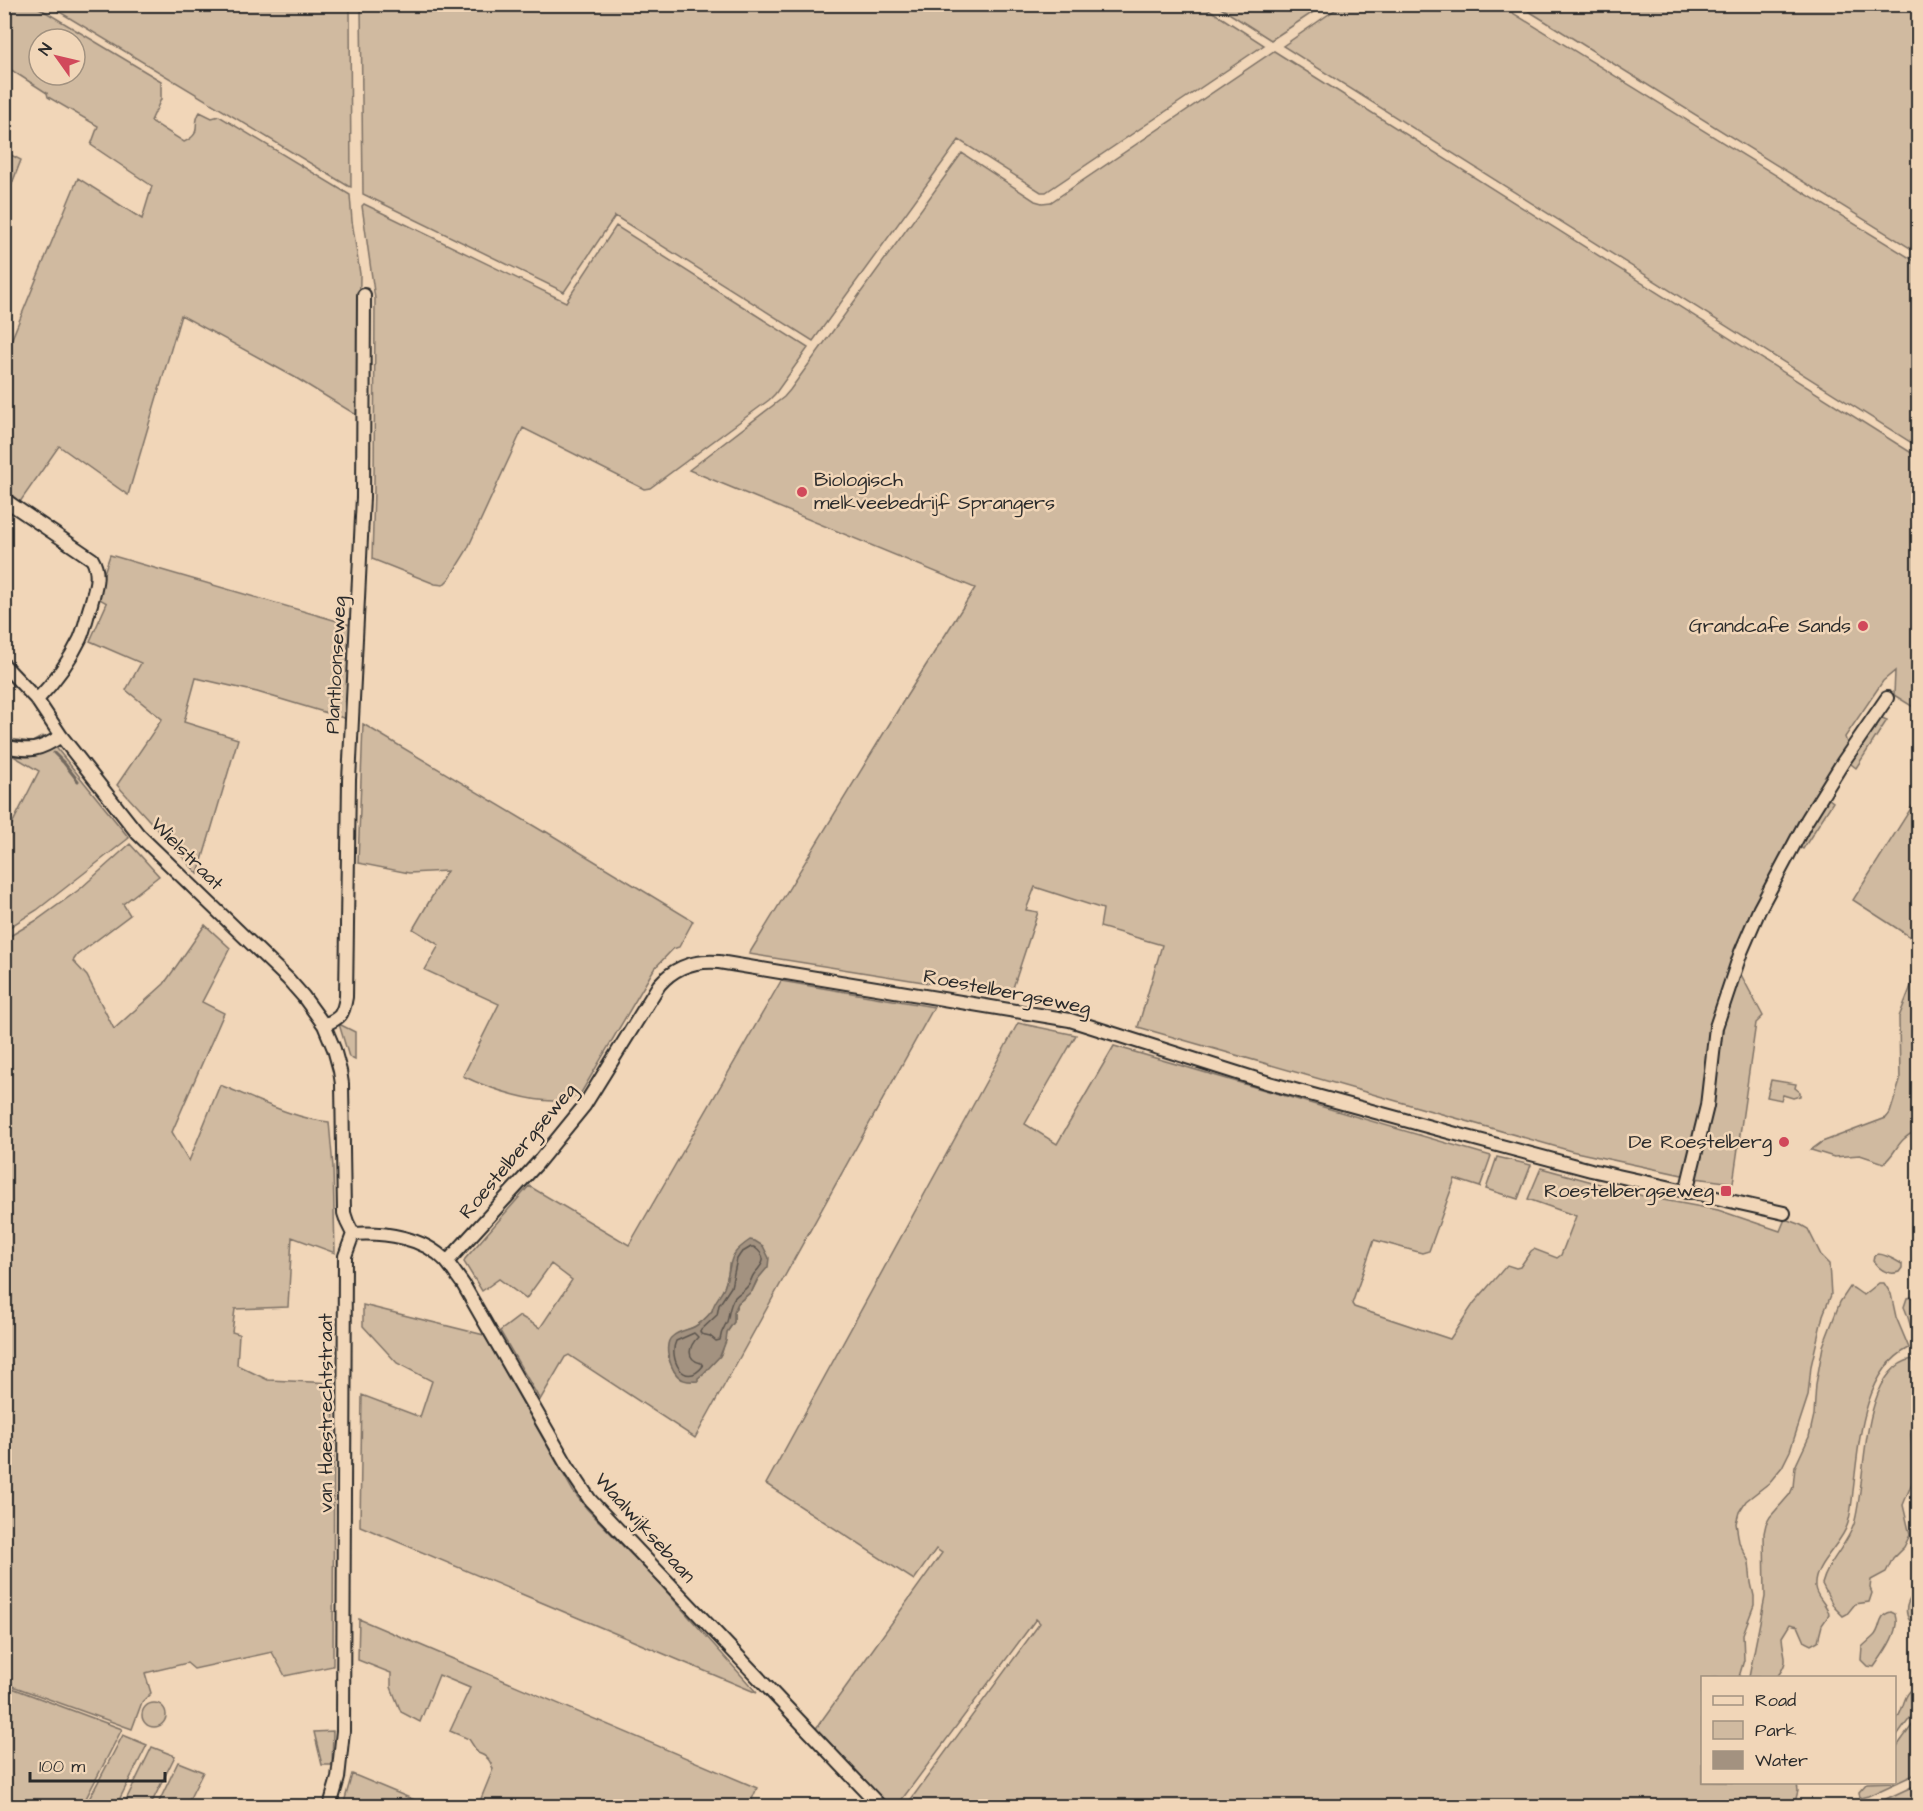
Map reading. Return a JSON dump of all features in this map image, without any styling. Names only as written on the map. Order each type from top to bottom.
[{"type":"street","name":"Plantloonseweg","points":[[324,1025],[339,1018],[346,997],[349,780],[363,497],[364,295]]},
{"type":"street","points":[[5,500],[92,559],[97,573],[81,637],[59,674],[37,700]]},
{"type":"street","name":"Wielstraat","points":[[4,665],[37,700],[61,736],[138,834],[288,980],[324,1025]]},
{"type":"street","points":[[1686,1192],[1707,1106],[1716,1027],[1745,941],[1769,890],[1807,820],[1838,769],[1887,698]]},
{"type":"street","points":[[4,746],[21,750],[36,750],[61,736]]},
{"type":"street","name":"Roestelbergseweg","points":[[447,1262],[536,1166],[584,1106],[659,985],[671,972],[704,961],[1070,1020],[1269,1083],[1591,1170],[1784,1214]]},
{"type":"street","points":[[324,1025],[334,1049],[342,1084],[344,1213],[353,1234]]},
{"type":"street","name":"Waalwijksebaan","points":[[353,1234],[399,1236],[422,1245],[447,1262],[467,1291],[568,1467],[590,1500],[880,1806]]},
{"type":"street","name":"van Haestrechtstraat","points":[[330,1806],[338,1778],[343,1731],[345,1256],[353,1234]]},
{"type":"green space","points":[[5,5],[34,5],[71,27],[27,27],[27,80],[5,66]]},
{"type":"green space","points":[[48,5],[350,5],[351,187],[87,27]]},
{"type":"green space","points":[[361,5],[1202,5],[1264,45],[1046,192],[1041,192],[959,140],[813,341],[615,216],[564,292],[363,194]]},
{"type":"green space","points":[[1216,5],[1324,5],[1271,40]]},
{"type":"green space","points":[[1342,5],[1500,5],[1918,263],[1918,447],[1283,46]]},
{"type":"green space","points":[[1519,5],[1918,5],[1918,253]]},
{"type":"green space","points":[[87,37],[161,81],[161,99],[151,121],[184,142],[194,135],[200,112],[212,118],[219,116],[350,195],[360,274],[358,416],[296,378],[181,315],[128,495],[59,446],[20,502],[12,495],[5,504],[5,346],[8,348],[78,178],[142,219],[152,186],[91,145],[98,126],[48,97],[47,93],[38,87],[87,87]]},
{"type":"green space","points":[[1274,51],[1918,457],[1918,710],[1894,695],[1895,671],[1883,681],[1845,737],[1847,749],[1735,955],[1687,1176],[1571,1151],[1138,1027],[1162,945],[1100,927],[1103,909],[1035,887],[1026,910],[1038,912],[1010,997],[749,954],[975,588],[689,470],[784,397],[962,153],[1035,201],[1051,202]]},
{"type":"green space","points":[[5,152],[21,160],[5,202]]},
{"type":"green space","points":[[364,204],[566,302],[616,226],[808,348],[769,400],[650,488],[644,489],[523,428],[467,550],[449,579],[443,585],[435,584],[372,559],[375,299],[362,206]]},
{"type":"green space","points":[[110,555],[351,625],[347,719],[257,692],[196,678],[184,722],[238,739],[198,874],[117,785],[162,719],[126,690],[141,663],[90,641],[107,603],[96,597]]},
{"type":"green space","points":[[1877,719],[1887,720],[1856,768],[1849,759]]},
{"type":"green space","points":[[363,724],[693,921],[679,947],[673,949],[654,969],[581,1093],[557,1101],[530,1098],[500,1091],[463,1076],[499,1004],[425,970],[439,945],[413,929],[447,871],[409,873],[358,863]]},
{"type":"green space","points":[[54,745],[129,838],[37,910],[5,930],[5,836],[39,771],[10,754],[28,757]]},
{"type":"green space","points":[[1918,797],[1918,942],[1853,900]]},
{"type":"green space","points":[[1823,799],[1833,802],[1803,849],[1800,847],[1800,841]]},
{"type":"green space","points":[[130,844],[159,876],[123,904],[130,915],[77,955],[73,961],[87,976],[114,1029],[164,984],[205,925],[230,948],[202,1002],[224,1013],[172,1132],[189,1161],[220,1085],[302,1117],[329,1122],[333,1167],[335,1253],[292,1237],[288,1307],[235,1309],[232,1332],[239,1334],[237,1365],[268,1380],[334,1383],[333,1666],[285,1676],[272,1652],[194,1669],[187,1663],[145,1673],[151,1693],[142,1702],[132,1729],[4,1683],[5,939],[37,920],[80,889]]},
{"type":"green space","points":[[1918,968],[1918,1130],[1902,1141],[1884,1163],[1860,1155],[1834,1157],[1811,1150],[1822,1142],[1886,1118],[1890,1113],[1900,1081],[1899,1017]]},
{"type":"green space","points":[[1738,969],[1763,1016],[1756,1023],[1733,1183],[1695,1178],[1719,1030]]},
{"type":"green space","points":[[781,981],[934,1007],[695,1438],[569,1355],[565,1357],[540,1400],[500,1331],[520,1316],[540,1328],[572,1280],[551,1264],[526,1299],[499,1279],[482,1291],[464,1262],[529,1186],[629,1245]],"holes":[[[729,1264],[759,1277],[752,1291],[738,1303],[734,1312],[734,1322],[727,1332],[722,1353],[704,1373],[698,1378],[674,1371],[668,1357],[677,1334],[696,1326],[715,1307],[726,1281]]]},
{"type":"green space","points":[[1018,1023],[1076,1035],[1025,1124],[1057,1144],[1114,1046],[1491,1156],[1480,1187],[1455,1179],[1429,1251],[1422,1253],[1374,1240],[1352,1304],[1354,1307],[1450,1339],[1474,1303],[1507,1265],[1520,1267],[1534,1249],[1557,1258],[1561,1255],[1576,1216],[1528,1199],[1541,1168],[1647,1197],[1718,1210],[1780,1231],[1785,1219],[1808,1229],[1822,1257],[1829,1264],[1831,1295],[1823,1315],[1811,1366],[1808,1396],[1790,1451],[1782,1467],[1769,1483],[1746,1501],[1739,1512],[1736,1523],[1739,1542],[1749,1562],[1754,1596],[1754,1605],[1743,1634],[1744,1660],[1739,1676],[1701,1676],[1701,1784],[1797,1784],[1798,1791],[1794,1806],[906,1806],[1040,1623],[1036,1619],[897,1806],[882,1806],[812,1734],[942,1553],[936,1549],[914,1580],[766,1484]]},
{"type":"green space","points":[[339,1024],[355,1032],[355,1060],[349,1057]]},
{"type":"green space","points":[[1771,1080],[1796,1084],[1795,1088],[1800,1092],[1800,1096],[1793,1098],[1783,1095],[1781,1100],[1767,1097]]},
{"type":"green space","points":[[1497,1157],[1531,1165],[1518,1199],[1486,1189]]},
{"type":"green space","points":[[1878,1254],[1902,1264],[1902,1268],[1895,1273],[1884,1271],[1873,1261],[1874,1256]]},
{"type":"green space","points":[[1879,1283],[1884,1283],[1891,1294],[1896,1317],[1909,1348],[1893,1359],[1881,1374],[1872,1392],[1861,1432],[1848,1523],[1840,1539],[1818,1570],[1815,1587],[1829,1615],[1822,1625],[1818,1641],[1811,1645],[1805,1642],[1798,1626],[1790,1624],[1782,1637],[1785,1662],[1778,1676],[1749,1676],[1765,1597],[1764,1533],[1766,1524],[1793,1487],[1795,1467],[1809,1437],[1814,1415],[1816,1384],[1823,1346],[1840,1302],[1850,1287],[1864,1295]]},
{"type":"green space","points":[[1912,1297],[1918,1300],[1918,1346],[1904,1307],[1907,1298]]},
{"type":"green space","points":[[363,1305],[484,1335],[573,1491],[757,1693],[360,1526],[362,1395],[420,1417],[432,1381],[397,1363],[363,1326]]},
{"type":"green space","points":[[1912,1359],[1918,1369],[1918,1421],[1911,1434],[1914,1478],[1903,1505],[1910,1535],[1886,1572],[1871,1580],[1872,1593],[1869,1602],[1855,1604],[1843,1616],[1834,1607],[1822,1584],[1828,1568],[1854,1524],[1868,1431],[1882,1384],[1895,1368]]},
{"type":"green space","points":[[1918,1590],[1918,1612],[1914,1620],[1910,1621],[1907,1612],[1908,1604]]},
{"type":"green space","points":[[1891,1612],[1895,1614],[1896,1621],[1893,1635],[1874,1667],[1867,1666],[1861,1660],[1862,1647],[1874,1636],[1884,1616]]},
{"type":"green space","points":[[359,1619],[757,1788],[749,1806],[478,1806],[493,1769],[492,1766],[486,1757],[478,1753],[469,1739],[450,1731],[470,1688],[439,1675],[420,1722],[401,1712],[391,1687],[391,1673],[358,1660]]},
{"type":"green space","points":[[4,1685],[122,1729],[82,1806],[5,1806]]},
{"type":"green space","points":[[1918,1686],[1918,1707],[1896,1738],[1896,1720],[1906,1697]]},
{"type":"green space","points":[[154,1703],[163,1706],[166,1715],[163,1724],[154,1727],[145,1724],[142,1715],[145,1706]]},
{"type":"green space","points":[[1918,1717],[1918,1773],[1896,1783],[1896,1748]]},
{"type":"green space","points":[[333,1731],[332,1765],[322,1765],[314,1732]]},
{"type":"green space","points":[[123,1735],[147,1745],[116,1806],[94,1806],[87,1803]]},
{"type":"green space","points":[[152,1747],[175,1756],[150,1806],[123,1806]]},
{"type":"green space","points":[[178,1762],[203,1772],[186,1806],[157,1806]]},
{"type":"green space","points":[[352,1774],[429,1806],[343,1806]]},
{"type":"green space","points":[[1866,1784],[1894,1784],[1860,1798],[1859,1792]]},
{"type":"green space","points":[[1918,1784],[1918,1806],[1871,1806]]},
{"type":"water","points":[[750,1240],[763,1246],[769,1258],[768,1267],[757,1280],[752,1291],[738,1303],[734,1312],[734,1322],[727,1332],[720,1356],[698,1378],[698,1381],[681,1379],[674,1371],[669,1358],[668,1343],[673,1336],[697,1325],[712,1311],[724,1289],[734,1255]]},
{"type":"waterway","points":[[4,739],[32,743],[43,737]]},
{"type":"waterway","points":[[54,753],[78,781]]},
{"type":"waterway","points":[[4,1550],[7,1542]]},
{"type":"place","name":"Biologisch melkveebedrijf Sprangers","points":[[802,492]]},
{"type":"place","name":"Grandcafe Sands","points":[[1863,626]]},
{"type":"place","name":"De Roestelberg","points":[[1784,1142]]},
{"type":"place","name":"Roestelbergseweg","points":[[1726,1191]]}]
